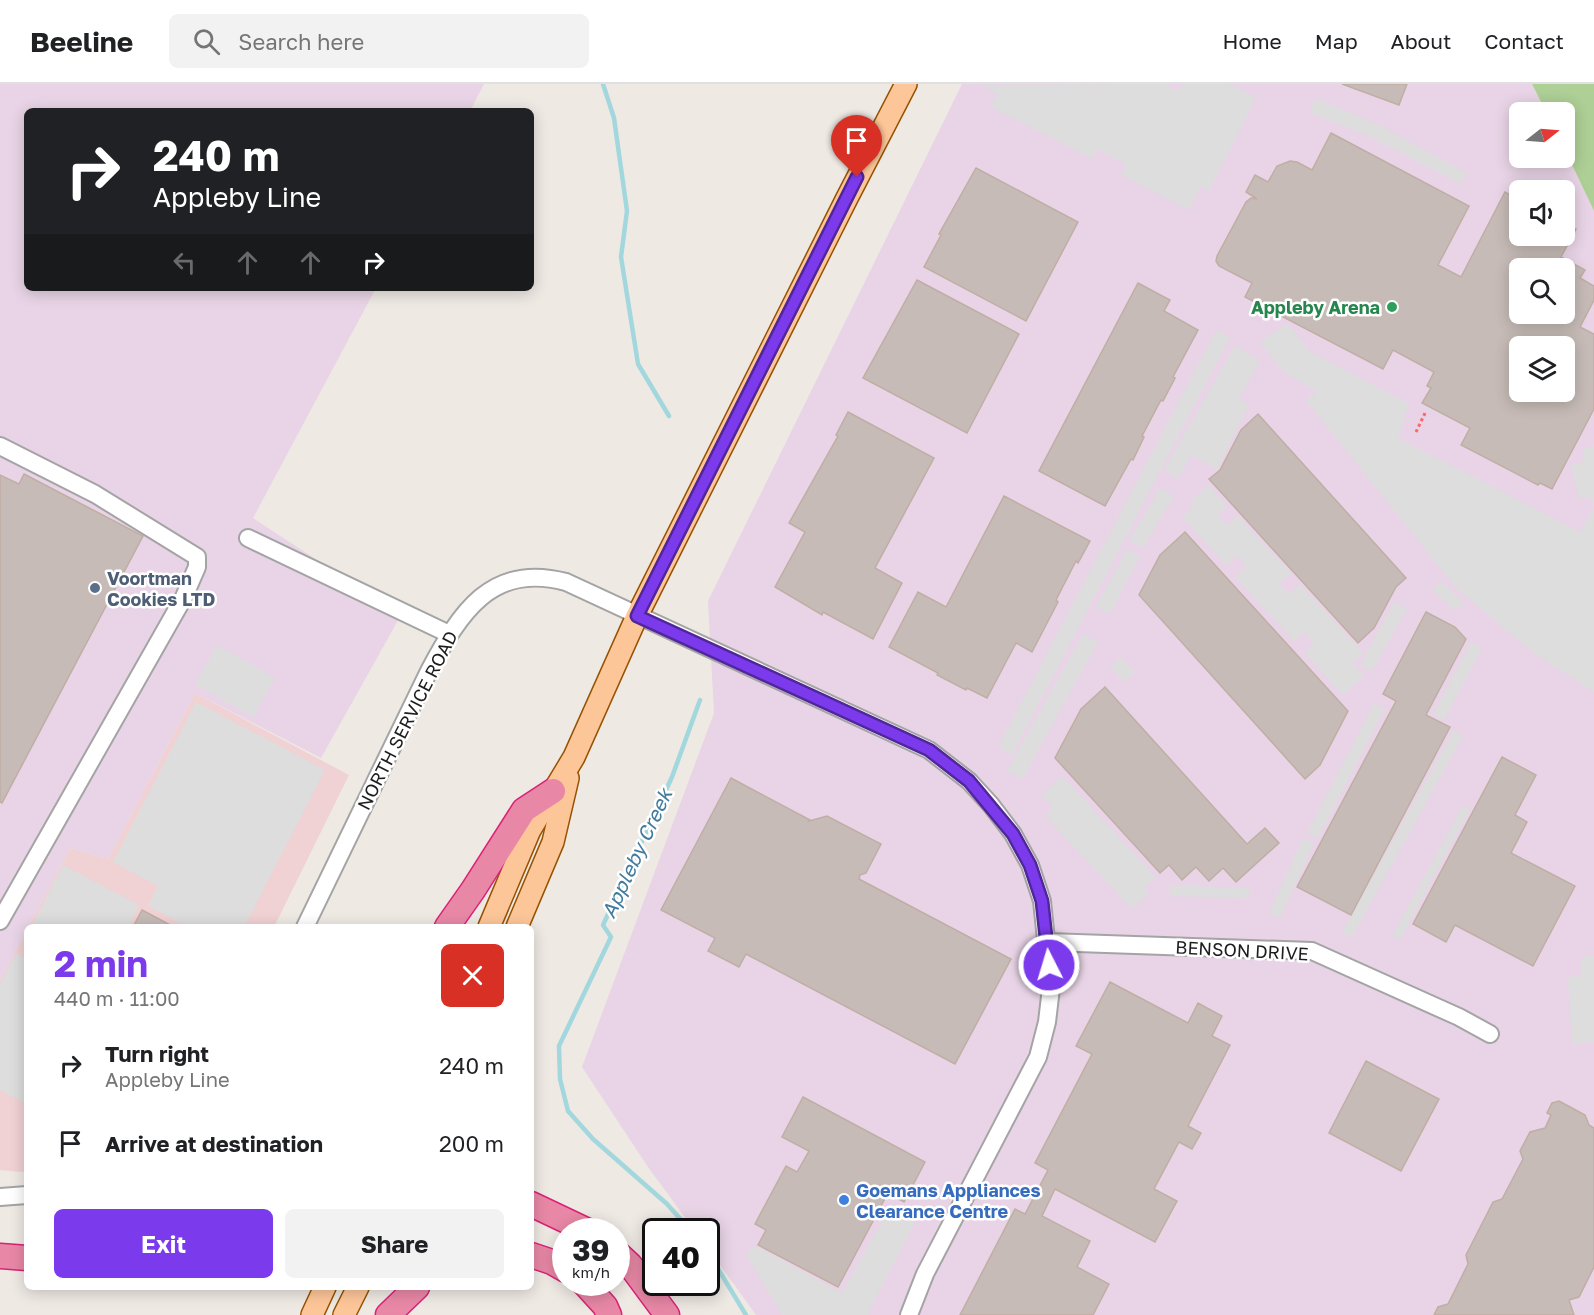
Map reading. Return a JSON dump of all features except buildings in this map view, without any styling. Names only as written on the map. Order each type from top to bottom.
[{"type":"highway","points":[[449,924],[524,810],[553,791]]},
{"type":"highway","points":[[534,1205],[560,1218]]},
{"type":"highway","points":[[0,1256],[24,1258]]},
{"type":"highway","points":[[534,1256],[552,1262]]},
{"type":"highway","points":[[630,1265],[667,1315]]},
{"type":"highway","points":[[388,1315],[414,1290]]},
{"type":"highway","points":[[596,1296],[609,1315]]},
{"type":"main road","points":[[490,924],[530,830],[574,757],[637,616],[906,84]]},
{"type":"main road","points":[[517,924],[553,842],[574,757]]},
{"type":"main road","points":[[312,1315],[323,1290]]},
{"type":"main road","points":[[344,1315],[356,1290]]},
{"type":"street","points":[[0,446],[95,494],[197,557],[197,567],[184,597],[0,921]]},
{"type":"street","points":[[248,538],[449,634]]},
{"type":"street","name":"NORTH SERVICE ROAD","points":[[306,924],[449,634],[475,601],[509,582],[527,577],[548,577],[566,582],[929,750],[969,781],[1013,834],[1030,865],[1042,901],[1051,988],[1047,1022],[1038,1057],[925,1274],[909,1315]]},
{"type":"street","name":"BENSON DRIVE","points":[[1048,942],[1312,951],[1459,1017],[1490,1034]]},
{"type":"street","points":[[0,1197],[24,1195]]},
{"type":"path","points":[[1416,432],[1426,411]]},
{"type":"shaded area","points":[[0,84],[484,84],[472,108],[24,108],[24,291],[374,291],[253,518],[401,615],[321,758],[195,693],[108,859],[70,848],[30,924],[24,924],[24,935],[0,980]]},
{"type":"shaded area","points":[[962,84],[1532,84],[1541,102],[1509,102],[1509,168],[1574,168],[1594,211],[1594,1315],[756,1315],[720,1265],[720,1218],[685,1218],[648,1167],[582,1067],[714,713],[708,601]]},
{"type":"shaded area","points":[[1165,84],[1179,91],[1183,84],[1229,84],[1256,98],[1209,191],[1201,187],[1189,210],[1121,175],[1126,164],[1097,149],[1092,159],[991,107],[997,94],[980,85]]},
{"type":"shaded area","points":[[1315,98],[1379,125],[1467,173],[1461,184],[1368,136],[1310,113]]},
{"type":"shaded area","points":[[1287,323],[1311,352],[1409,404],[1398,438],[1580,532],[1594,508],[1594,692],[1532,652],[1456,588],[1306,400],[1317,392],[1283,371],[1260,342]]},
{"type":"shaded area","points":[[1216,330],[1230,337],[1012,755],[998,747]]},
{"type":"shaded area","points":[[1235,346],[1260,361],[1239,399],[1249,405],[1217,470],[1191,455],[1178,479],[1164,470]]},
{"type":"shaded area","points":[[1594,446],[1594,507],[1591,497],[1579,499],[1571,464],[1584,462],[1584,449]]},
{"type":"shaded area","points":[[1208,485],[1227,506],[1218,516],[1227,525],[1237,516],[1291,573],[1279,584],[1289,594],[1300,584],[1363,653],[1353,663],[1364,675],[1343,695],[1304,653],[1314,643],[1305,632],[1294,641],[1235,577],[1246,566],[1237,556],[1226,565],[1182,517],[1193,507],[1190,503]]},
{"type":"shaded area","points":[[1160,488],[1174,496],[1143,548],[1129,540]]},
{"type":"shaded area","points":[[1127,549],[1140,556],[1110,614],[1096,607]]},
{"type":"shaded area","points":[[1442,582],[1465,604],[1453,609],[1432,589]]},
{"type":"shaded area","points":[[1394,602],[1407,609],[1372,671],[1360,665]]},
{"type":"shaded area","points":[[1083,634],[1098,642],[1022,780],[1007,771]]},
{"type":"shaded area","points":[[1471,642],[1482,648],[1444,720],[1433,714]]},
{"type":"shaded area","points":[[217,645],[275,678],[253,717],[195,684]]},
{"type":"shaded area","points":[[1121,657],[1135,672],[1124,682],[1110,667]]},
{"type":"shaded area","points":[[195,693],[349,775],[275,924],[30,924],[70,848],[108,859]]},
{"type":"shaded area","points":[[196,702],[325,770],[246,924],[182,924],[148,906],[158,886],[113,862]]},
{"type":"shaded area","points":[[1374,703],[1385,709],[1318,838],[1307,833]]},
{"type":"shaded area","points":[[1454,730],[1463,736],[1352,937],[1342,932]]},
{"type":"shaded area","points":[[1062,776],[1156,877],[1145,887],[1149,893],[1132,909],[1045,816],[1053,808],[1041,796]]},
{"type":"shaded area","points":[[1463,805],[1470,809],[1400,940],[1392,936]]},
{"type":"shaded area","points":[[1303,838],[1314,843],[1280,918],[1269,913]]},
{"type":"shaded area","points":[[63,865],[139,905],[130,924],[33,924]]},
{"type":"shaded area","points":[[1169,885],[1249,888],[1249,898],[1169,896]]},
{"type":"shaded area","points":[[24,935],[24,1172],[21,1172],[0,1170],[0,980]]},
{"type":"shaded area","points":[[16,953],[24,957],[24,1102],[0,1090],[0,984]]},
{"type":"shaded area","points":[[1594,956],[1594,1042],[1572,1044],[1568,977],[1582,976],[1581,957]]},
{"type":"shaded area","points":[[892,1203],[917,1218],[869,1315],[782,1315],[746,1254],[755,1246],[842,1293]]},
{"type":"green space","points":[[1532,84],[1594,84],[1594,211],[1574,168],[1575,102],[1541,102]]},
{"type":"waterway","name":"Appleby Creek","points":[[603,84],[614,118],[627,211],[621,257],[638,364],[669,416]]},
{"type":"waterway","name":"Appleby Creek","points":[[680,1218],[667,1204],[593,1139],[568,1111],[560,1079],[559,1046],[611,937],[603,925],[672,777],[700,700]]},
{"type":"waterway","name":"Appleby Creek","points":[[720,1272],[746,1315]]},
{"type":"place","name":"Appleby Arena","points":[[1392,307]]},
{"type":"place","name":"Voortman Cookies LTD","points":[[95,588]]},
{"type":"place","name":"Goemans Appliances Clearance Centre","points":[[844,1200]]},
{"type":"route","points":[[857,177],[637,616],[929,750],[969,781],[1013,834],[1030,865],[1042,901],[1049,965]]}]
